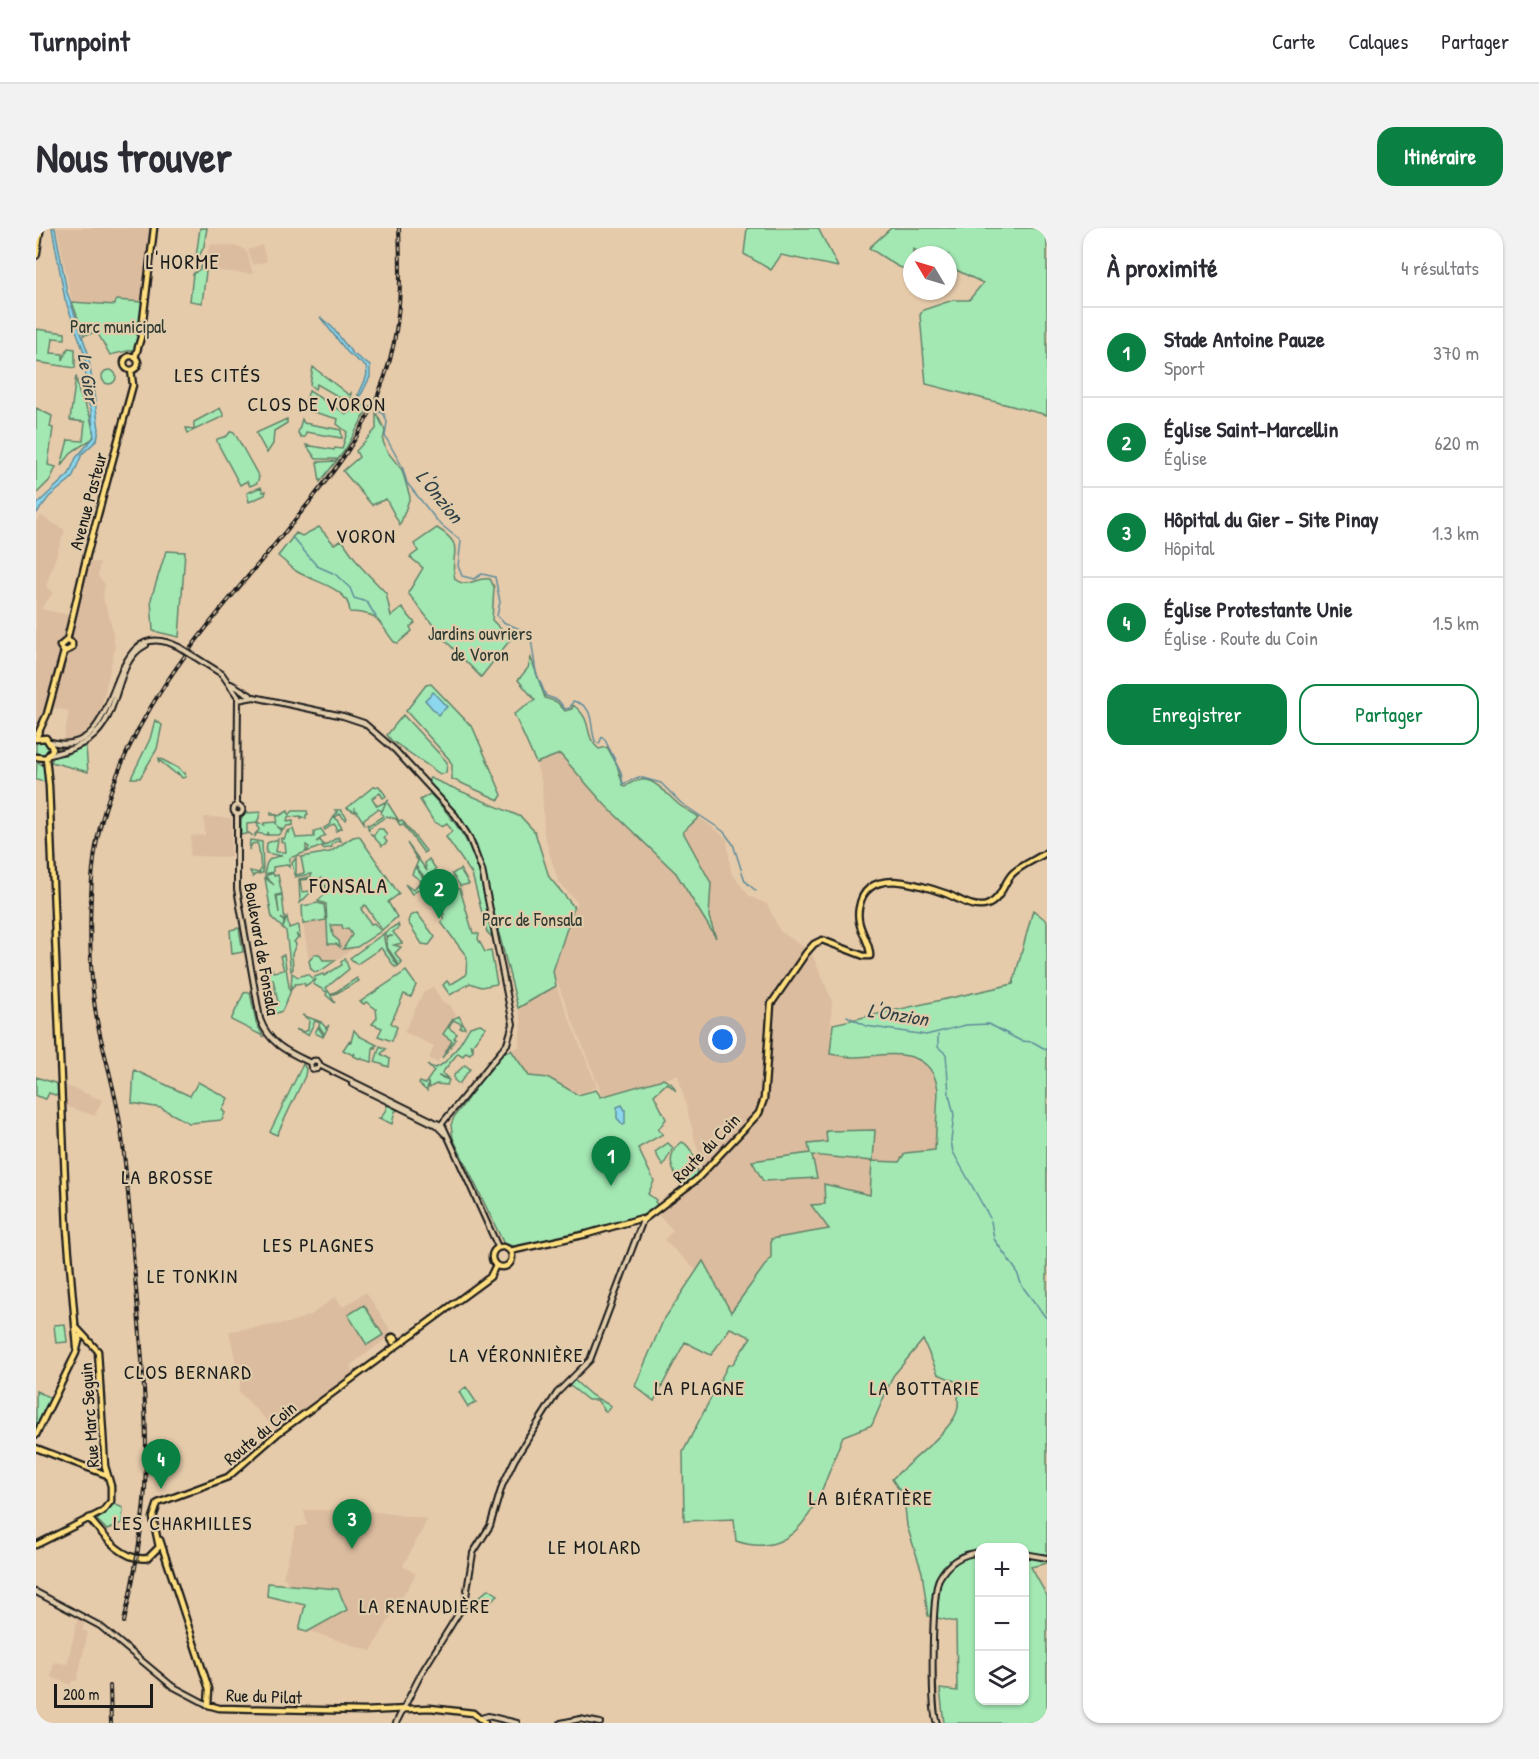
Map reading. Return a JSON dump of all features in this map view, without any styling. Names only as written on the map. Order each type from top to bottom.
[{"type":"highway","points":[[36,255],[40,228]]},
{"type":"main road","points":[[135,358],[129,357],[125,362],[126,368],[131,370],[137,366],[135,358],[141,337],[154,228]]},
{"type":"main road","name":"Avenue Pasteur","points":[[67,640],[87,555],[133,385],[131,370]]},
{"type":"main road","points":[[50,741],[36,738],[47,714],[64,652],[61,644],[67,640],[72,643],[72,648],[64,652]]},
{"type":"main road","points":[[36,1435],[77,1347],[78,1334],[75,1326],[69,1257],[49,786],[50,741],[46,729],[47,714]]},
{"type":"main road","points":[[36,758],[48,756]]},
{"type":"main road","name":"Route du Coin","points":[[510,1251],[605,1230],[639,1219],[643,1221],[696,1180],[759,1113],[764,1100],[771,1004],[806,953],[814,944],[822,940],[864,956],[870,956],[858,921],[860,902],[874,884],[885,880],[901,882],[943,893],[977,907],[986,906],[994,902],[1012,874],[1047,852]]},
{"type":"main road","points":[[498,1247],[510,1251],[511,1258],[508,1264],[496,1265],[492,1254],[498,1247]]},
{"type":"main road","name":"Route du Coin","points":[[158,1550],[154,1514],[160,1501],[231,1474],[271,1438],[393,1342],[405,1338],[490,1277],[496,1265]]},
{"type":"main road","name":"Rue Marc Seguin","points":[[78,1334],[98,1351],[107,1475],[111,1486],[111,1501],[105,1510],[89,1518]]},
{"type":"main road","points":[[393,1342],[405,1338]]},
{"type":"main road","points":[[36,1448],[107,1475]]},
{"type":"main road","points":[[36,1545],[89,1518],[128,1556],[145,1559],[158,1550],[165,1556]]},
{"type":"main road","points":[[158,1535],[208,1685],[208,1705]]},
{"type":"main road","name":"Rue du Pilat","points":[[208,1705],[219,1708],[313,1711],[454,1710],[473,1713],[481,1718]]},
{"type":"main road","points":[[481,1718],[485,1723]]},
{"type":"street","points":[[48,756],[80,745],[97,732],[112,710],[128,660],[138,650],[158,641]]},
{"type":"street","points":[[50,741],[67,744],[90,732],[108,709],[121,668],[128,655],[141,645],[158,641],[178,647],[219,671],[230,683],[254,697],[343,716],[369,726],[443,801],[470,838],[482,870],[513,1024],[507,1044],[442,1127],[498,1247]]},
{"type":"street","points":[[230,683],[238,699]]},
{"type":"street","points":[[238,699],[245,693]]},
{"type":"street","points":[[238,699],[254,697]]},
{"type":"street","name":"Boulevard de Fonsala","points":[[238,699],[237,805],[242,810],[237,814],[236,880],[260,1019],[266,1034],[276,1045],[311,1063],[316,1060],[319,1066],[442,1127]]},
{"type":"street","points":[[396,1723],[465,1603],[473,1553],[490,1526],[502,1486],[515,1459],[557,1393],[590,1360],[643,1221]]},
{"type":"street","points":[[937,1723],[933,1690],[936,1589],[951,1563],[961,1555],[975,1553]]},
{"type":"street","points":[[1029,1555],[1047,1558]]},
{"type":"street","name":"Rue du Pilat","points":[[36,1592],[103,1628],[172,1686],[208,1705]]},
{"type":"street","points":[[481,1718],[485,1716],[517,1723]]},
{"type":"street","points":[[561,1723],[580,1719],[600,1723]]},
{"type":"shaded area","points":[[57,228],[150,228],[142,302],[116,300],[115,305],[72,302]]},
{"type":"shaded area","points":[[212,244],[241,247],[247,252],[253,274],[206,270],[208,249]]},
{"type":"shaded area","points":[[262,245],[267,261],[253,265],[248,250]]},
{"type":"shaded area","points":[[41,516],[65,530],[46,586],[53,593],[41,609],[74,616],[90,562],[100,562],[98,576],[105,584],[103,598],[111,622],[115,648],[99,718],[79,736],[63,743],[69,711],[45,707],[36,734],[36,521]]},
{"type":"shaded area","points":[[560,754],[606,807],[676,873],[715,938],[709,918],[711,883],[683,832],[699,817],[727,839],[731,872],[749,896],[767,904],[780,931],[811,952],[832,1000],[830,1054],[854,1057],[887,1053],[908,1054],[923,1063],[937,1080],[935,1151],[905,1153],[870,1195],[843,1187],[826,1204],[812,1205],[829,1229],[771,1256],[731,1312],[703,1262],[696,1270],[664,1240],[673,1230],[656,1213],[696,1180],[702,1167],[678,1075],[603,1097],[553,972],[574,907],[578,903],[559,883],[551,859],[544,834],[542,784],[536,763]]},
{"type":"shaded area","points":[[204,817],[232,818],[231,857],[190,856],[191,836],[205,835]]},
{"type":"shaded area","points":[[340,917],[359,945],[322,970],[314,972],[310,968],[303,924]]},
{"type":"shaded area","points":[[433,986],[442,1002],[450,1005],[456,1015],[443,1034],[452,1041],[437,1063],[429,1058],[434,1046],[404,1032],[423,993]]},
{"type":"shaded area","points":[[556,986],[597,1087],[582,1093],[573,1092],[549,1078],[529,1077],[511,1050],[519,1047],[521,1021],[518,1008]]},
{"type":"shaded area","points":[[65,1085],[102,1100],[95,1116],[65,1106]]},
{"type":"shaded area","points":[[366,1292],[393,1334],[352,1364],[351,1369],[354,1373],[277,1431],[239,1392],[240,1383],[229,1331],[288,1323],[311,1315],[335,1297],[343,1307]]},
{"type":"shaded area","points":[[304,1510],[363,1510],[428,1519],[403,1566],[416,1574],[371,1651],[309,1631],[347,1610],[338,1589],[286,1584],[287,1579],[283,1578],[296,1527],[307,1525]]},
{"type":"shaded area","points":[[78,1617],[86,1621],[82,1630],[88,1632],[77,1681],[72,1681],[71,1685],[51,1677],[54,1662],[67,1664]]},
{"type":"green space","points":[[200,228],[207,228],[204,246],[198,259],[194,260],[196,257]]},
{"type":"green space","points":[[747,228],[818,228],[838,267],[781,255],[771,270],[744,254]]},
{"type":"green space","points":[[891,228],[1047,228],[1047,415],[926,384],[920,315],[923,310],[953,300],[969,300],[983,283],[957,270],[957,246],[903,246],[903,268],[869,248]]},
{"type":"green space","points":[[208,256],[202,303],[190,301],[193,274],[200,269]]},
{"type":"green space","name":"Parc municipal","points":[[116,300],[142,302],[136,349],[110,355],[97,332],[84,335],[72,302],[115,305]]},
{"type":"green space","points":[[36,329],[65,333],[65,339],[53,338],[51,353],[63,354],[63,360],[68,348],[75,349],[75,368],[36,362]]},
{"type":"green space","points":[[313,367],[349,395],[351,393],[351,404],[317,384],[315,389],[310,385]]},
{"type":"green space","points":[[106,370],[112,370],[116,377],[112,384],[106,384],[102,380],[102,374]]},
{"type":"green space","points":[[76,376],[79,393],[90,416],[94,435],[92,439],[73,451],[61,466],[68,440],[83,441],[85,422],[70,420]]},
{"type":"green space","points":[[309,391],[346,414],[354,410],[358,395],[362,405],[369,407],[345,450],[320,482],[317,462],[336,461],[336,459],[316,459],[306,445],[334,450],[335,448],[342,449],[347,432],[337,424],[338,419],[303,409]]},
{"type":"green space","points":[[36,408],[52,416],[50,427],[53,428],[48,465],[56,467],[50,480],[36,494]]},
{"type":"green space","points":[[220,408],[224,416],[188,433],[186,428],[194,429],[194,422]]},
{"type":"green space","points":[[376,412],[385,431],[383,441],[386,450],[402,470],[410,497],[400,525],[386,499],[372,505],[343,471],[359,457],[356,451],[376,429]]},
{"type":"green space","points":[[287,419],[287,423],[274,431],[273,444],[267,453],[256,433]]},
{"type":"green space","points":[[302,419],[304,423],[341,430],[342,438],[306,432],[305,437],[301,437],[298,433]]},
{"type":"green space","points":[[231,431],[234,432],[259,477],[257,483],[250,486],[247,481],[240,485],[217,442],[217,439],[227,436]]},
{"type":"green space","points":[[261,487],[263,492],[266,491],[265,495],[249,502],[247,493]]},
{"type":"green space","points":[[319,527],[334,544],[342,540],[361,567],[386,593],[391,616],[402,608],[415,623],[410,627],[412,631],[398,643],[394,642],[381,623],[373,616],[350,612],[344,597],[337,591],[296,571],[278,556],[296,533],[302,536]]},
{"type":"green space","name":"Jardins ouvriers de Voron","points":[[437,528],[452,540],[455,551],[453,570],[455,579],[468,583],[490,579],[494,587],[492,620],[504,632],[514,635],[481,677],[443,638],[408,593],[423,568],[410,557],[418,551],[414,544]]},
{"type":"green space","points":[[166,551],[185,552],[179,637],[153,631],[151,599]]},
{"type":"green space","points":[[531,658],[545,698],[557,702],[565,711],[572,709],[573,705],[580,711],[594,744],[599,749],[607,747],[625,787],[633,782],[648,780],[660,787],[680,806],[699,817],[683,832],[711,883],[709,917],[716,938],[676,873],[606,806],[560,754],[536,763],[514,714],[535,700],[518,680],[528,668]]},
{"type":"green space","points":[[431,684],[473,728],[502,795],[499,800],[452,779],[452,765],[449,759],[406,711],[426,685]]},
{"type":"green space","points":[[403,715],[447,762],[446,773],[440,774],[387,735]]},
{"type":"green space","points":[[155,720],[162,725],[157,749],[140,778],[131,778],[150,739]]},
{"type":"green space","points":[[45,739],[50,749],[45,756],[36,755],[36,741]]},
{"type":"green space","points":[[83,745],[86,747],[88,772],[51,762],[54,755],[67,755]]},
{"type":"green space","points":[[159,758],[180,769],[186,777],[182,778],[160,761],[159,763]]},
{"type":"green space","points":[[37,762],[45,766],[46,782],[36,780]]},
{"type":"green space","name":"Parc de Fonsala","points":[[430,778],[521,817],[535,832],[549,877],[574,907],[553,971],[556,986],[518,1008],[477,846],[464,823],[428,781]]},
{"type":"green space","points":[[379,786],[386,796],[383,798],[380,793],[372,798],[377,806],[389,800],[387,802],[399,821],[402,820],[426,851],[424,853],[403,824],[400,825],[396,819],[387,816],[369,828],[369,831],[367,824],[383,816],[382,811],[378,809],[364,819],[364,823],[355,809],[355,812],[347,808],[373,787]]},
{"type":"green space","points":[[430,794],[459,828],[475,860],[485,895],[493,938],[487,932],[472,874],[446,837],[452,831],[447,823],[442,826],[434,822],[420,800]]},
{"type":"green space","points":[[335,810],[341,810],[347,818],[345,820],[340,814],[335,817],[342,828],[336,831],[334,824],[325,830],[324,828],[329,825],[337,812]]},
{"type":"green space","points":[[288,811],[289,815],[293,811],[307,811],[308,814],[306,819],[302,817],[301,820],[301,816],[288,817],[287,822],[293,821],[293,825],[283,830],[277,826],[282,831],[278,835],[268,835],[267,832],[267,835],[257,833],[255,836],[255,834],[259,830],[257,823],[264,825],[264,823],[276,822],[276,825],[277,815]]},
{"type":"green space","points":[[261,812],[257,823],[247,824],[249,833],[241,835],[241,819],[246,813]]},
{"type":"green space","points":[[293,829],[296,838],[314,837],[314,831],[321,829],[325,835],[316,842],[320,840],[324,846],[338,837],[341,841],[338,840],[331,845],[332,847],[323,849],[322,846],[307,852],[309,847],[306,845],[306,852],[290,858],[289,867],[287,865],[273,867],[273,872],[265,874],[269,860],[282,856],[266,853],[267,843],[278,839],[276,852],[286,852],[285,843],[281,842],[281,838],[284,839],[287,832],[290,833],[288,831]]},
{"type":"green space","points":[[378,829],[383,829],[387,835],[384,838],[387,842],[382,846],[371,834],[374,835]]},
{"type":"green space","points":[[359,836],[399,894],[388,902],[397,917],[382,930],[365,905],[361,909],[371,924],[374,923],[381,931],[357,947],[343,949],[352,935],[348,928],[343,929],[342,925],[331,925],[333,936],[339,941],[340,947],[336,944],[328,944],[326,904],[318,901],[328,891],[326,885],[323,892],[322,878],[300,880],[302,892],[310,891],[310,893],[300,903],[299,879],[311,877],[311,874],[295,877],[292,863],[296,858],[296,875],[304,873],[301,857],[330,852],[353,837]]},
{"type":"green space","points":[[250,840],[262,842],[263,873],[253,877],[250,871],[259,873],[261,869],[258,845],[257,843],[252,844],[249,850]]},
{"type":"green space","points":[[407,843],[427,871],[425,863],[429,859],[436,869],[433,874],[438,876],[434,881],[442,891],[454,887],[460,889],[473,933],[479,934],[478,939],[485,952],[491,951],[497,984],[481,987],[470,983],[450,995],[443,985],[447,981],[450,985],[466,975],[467,957],[441,922],[444,914],[431,896],[418,890],[412,894],[405,884],[413,890],[421,881],[412,874],[415,867],[425,878],[416,866],[418,861]]},
{"type":"green space","points":[[460,869],[469,884],[460,886],[452,874]]},
{"type":"green space","points":[[273,873],[274,876],[278,875],[282,894],[276,895],[279,913],[277,896],[282,895],[285,921],[281,918],[284,922],[283,928],[287,917],[289,928],[299,926],[300,938],[296,934],[298,937],[294,942],[296,944],[292,954],[293,969],[291,971],[286,931],[272,918],[265,878],[274,885],[265,876]]},
{"type":"green space","points":[[318,903],[324,905],[326,920],[303,924],[302,906]]},
{"type":"green space","points":[[1033,910],[1047,921],[1047,1563],[1031,1567],[1047,1596],[1047,1723],[944,1723],[940,1689],[957,1691],[956,1622],[928,1616],[922,1572],[907,1526],[904,1497],[892,1479],[938,1437],[953,1419],[958,1408],[957,1382],[938,1374],[923,1340],[893,1376],[872,1425],[843,1436],[819,1497],[808,1516],[795,1531],[779,1541],[760,1545],[736,1541],[734,1519],[684,1521],[683,1452],[728,1365],[732,1365],[751,1337],[730,1328],[711,1355],[685,1342],[654,1401],[635,1386],[663,1321],[703,1261],[731,1312],[771,1257],[771,1239],[829,1229],[811,1205],[825,1204],[824,1184],[870,1195],[872,1161],[812,1155],[817,1178],[763,1181],[752,1161],[810,1153],[808,1144],[827,1142],[826,1131],[875,1130],[873,1161],[899,1162],[905,1153],[935,1150],[938,1090],[934,1075],[926,1065],[917,1059],[905,1056],[854,1057],[830,1054],[833,1024],[1013,984]]},
{"type":"green space","points":[[417,913],[435,937],[429,945],[422,944],[408,922],[410,916]]},
{"type":"green space","points":[[398,924],[399,927],[393,932],[402,943],[394,945],[401,947],[395,953],[402,963],[399,965],[387,947],[386,937],[393,936],[386,936],[384,933]]},
{"type":"green space","points":[[239,928],[243,952],[232,954],[230,930]]},
{"type":"green space","points":[[383,934],[386,948],[398,966],[395,967],[381,948],[357,964],[350,958]]},
{"type":"green space","points":[[315,954],[319,954],[323,960],[336,960],[315,972],[311,969],[309,961]]},
{"type":"green space","points":[[284,955],[290,993],[282,1011],[272,1015],[269,1007],[278,1002],[273,979],[267,981],[266,977],[263,977],[268,969],[272,969],[273,972],[284,970],[280,956]]},
{"type":"green space","points":[[345,959],[349,969],[326,988],[331,995],[357,978],[359,981],[331,996],[335,1003],[326,995],[327,992],[313,984],[316,979],[305,986],[304,983],[295,984],[291,990],[292,973],[298,977],[307,974],[312,978],[323,974],[324,976],[342,965],[341,962]]},
{"type":"green space","points":[[406,971],[416,985],[411,997],[404,994],[391,1023],[397,1027],[392,1041],[378,1036],[382,1028],[372,1024],[377,1018],[376,1009],[366,1002],[364,1004],[360,1002]]},
{"type":"green space","points":[[250,992],[256,1022],[263,1036],[231,1020],[244,993]]},
{"type":"green space","points":[[302,1015],[321,1022],[326,1028],[329,1025],[323,1037],[315,1033],[318,1027],[323,1035],[324,1033],[319,1026],[320,1023],[315,1021],[308,1035],[295,1029],[304,1032],[308,1030],[309,1020]]},
{"type":"green space","points":[[459,1016],[465,1028],[460,1028],[462,1024],[453,1020],[449,1028],[457,1034],[454,1038],[456,1039],[442,1058],[452,1041],[443,1034],[453,1019]]},
{"type":"green space","points":[[480,1024],[486,1027],[473,1044],[473,1049],[470,1044],[473,1050],[470,1054],[466,1052],[463,1056],[458,1053],[442,1073],[448,1078],[438,1076],[449,1080],[447,1085],[436,1084],[429,1088],[428,1082],[427,1091],[419,1084],[420,1082],[425,1084],[434,1071],[427,1065],[435,1068],[441,1065],[456,1049],[470,1027]]},
{"type":"green space","points":[[354,1030],[359,1036],[377,1045],[373,1047],[376,1048],[373,1048],[372,1062],[354,1056],[355,1053],[353,1055],[343,1050],[349,1041],[351,1042]]},
{"type":"green space","points":[[380,1046],[386,1049],[381,1054],[390,1059],[389,1067],[375,1062]]},
{"type":"green space","points":[[511,1050],[529,1076],[549,1078],[578,1095],[596,1090],[601,1097],[663,1079],[671,1083],[676,1091],[667,1083],[654,1095],[666,1119],[658,1130],[663,1134],[638,1148],[654,1181],[648,1194],[656,1200],[659,1207],[607,1228],[514,1246],[504,1244],[453,1138],[451,1125],[454,1117],[500,1055]]},
{"type":"green space","points":[[303,1064],[306,1069],[305,1076],[277,1135],[270,1132]]},
{"type":"green space","points":[[465,1065],[470,1069],[459,1084],[454,1080],[454,1075]]},
{"type":"green space","points":[[134,1070],[190,1096],[198,1082],[228,1098],[222,1110],[225,1113],[222,1120],[189,1123],[161,1108],[132,1103]]},
{"type":"green space","points":[[36,1077],[58,1084],[58,1096],[49,1093],[46,1099],[36,1096]]},
{"type":"green space","points":[[386,1104],[399,1110],[395,1111],[392,1124],[379,1118],[382,1117],[387,1107]]},
{"type":"green space","points":[[682,1142],[693,1155],[697,1170],[694,1178],[683,1189],[673,1170],[671,1159],[676,1147]]},
{"type":"green space","points":[[668,1143],[673,1148],[663,1166],[655,1152]]},
{"type":"green space","points":[[364,1305],[383,1335],[367,1345],[348,1315]]},
{"type":"green space","points":[[65,1324],[67,1342],[56,1343],[54,1325]]},
{"type":"green space","points":[[574,1380],[591,1395],[611,1406],[606,1412],[597,1400],[588,1400],[569,1385]]},
{"type":"green space","points":[[466,1387],[476,1402],[468,1407],[459,1392]]},
{"type":"green space","points":[[36,1391],[51,1398],[36,1428]]},
{"type":"green space","points":[[114,1504],[123,1508],[122,1523],[107,1530],[97,1520]]},
{"type":"green space","points":[[268,1583],[338,1589],[347,1610],[307,1632],[299,1630],[305,1605],[267,1596]]},
{"type":"green space","points":[[489,1589],[498,1595],[485,1605],[479,1597]]},
{"type":"water","name":"Le Gier","points":[[52,228],[55,228],[67,292],[88,353],[99,429],[97,440],[82,454],[72,478],[49,497],[36,514],[36,505],[69,474],[76,458],[94,437],[91,410],[81,384],[86,380],[85,355],[65,299]]},
{"type":"water","points":[[320,317],[332,327],[352,353],[370,366],[370,377],[360,397],[367,406],[358,399],[367,375],[366,367],[348,353]]},
{"type":"water","points":[[433,692],[447,707],[438,715],[425,700]]},
{"type":"water","points":[[622,1105],[625,1110],[625,1124],[623,1125],[617,1118],[617,1107]]},
{"type":"waterway","name":"L'Onzion","points":[[367,405],[384,414],[387,422],[385,436],[402,466],[407,483],[439,523],[461,541],[458,566],[462,576],[474,579],[482,574],[495,577],[500,602],[497,616],[503,622],[522,630],[531,639],[536,672],[546,696],[558,700],[565,709],[570,708],[573,701],[585,707],[590,717],[595,741],[599,744],[602,737],[605,740],[621,772],[623,784],[639,777],[661,783],[681,803],[723,831],[733,844],[745,881],[756,891]]},
{"type":"waterway","points":[[292,537],[317,566],[335,574],[350,588],[354,598],[367,602],[376,617]]},
{"type":"waterway","name":"L'Onzion","points":[[847,1016],[866,1026],[926,1035],[966,1025],[989,1024],[1021,1041],[1033,1042],[1047,1050]]},
{"type":"waterway","points":[[938,1035],[938,1047],[946,1054],[949,1094],[954,1115],[951,1141],[953,1152],[990,1218]]},
{"type":"waterway","points":[[991,1221],[994,1239],[1016,1270],[1022,1286],[1047,1319]]},
{"type":"railway","points":[[124,1622],[144,1506],[145,1405],[130,1211],[120,1123],[97,1021],[92,976],[91,897],[100,827],[113,784],[131,744],[175,669],[228,600],[329,477],[367,419],[385,376],[395,339],[400,284],[399,228]]},
{"type":"railway","points":[[110,1686],[111,1723]]},
{"type":"place","name":"Église Saint-Marcellin","points":[[439,919]]},
{"type":"place","name":"Stade Antoine Pauze","points":[[611,1186]]},
{"type":"place","name":"Église Protestante Unie","points":[[161,1489]]},
{"type":"place","name":"Hôpital du Gier - Site Pinay","points":[[352,1549]]},
{"type":"district","name":"L'HORME","points":[[183,261]]},
{"type":"district","name":"LES CITÉS","points":[[218,374]]},
{"type":"district","name":"CLOS DE VORON","points":[[317,403]]},
{"type":"district","name":"VORON","points":[[366,535]]},
{"type":"district","name":"FONSALA","points":[[349,885]]},
{"type":"district","name":"LA BROSSE","points":[[168,1176]]},
{"type":"district","name":"LES PLAGNES","points":[[319,1244]]},
{"type":"district","name":"LE TONKIN","points":[[193,1275]]},
{"type":"district","name":"LA VÉRONNIÈRE","points":[[517,1354]]},
{"type":"district","name":"CLOS BERNARD","points":[[188,1371]]},
{"type":"district","name":"LA PLAGNE","points":[[700,1387]]},
{"type":"district","name":"LA BOTTARIE","points":[[925,1387]]},
{"type":"district","name":"LA BIÉRATIÈRE","points":[[871,1497]]},
{"type":"district","name":"LES CHARMILLES","points":[[183,1522]]},
{"type":"district","name":"LE MOLARD","points":[[595,1546]]},
{"type":"district","name":"LA RENAUDIÈRE","points":[[425,1605]]}]
